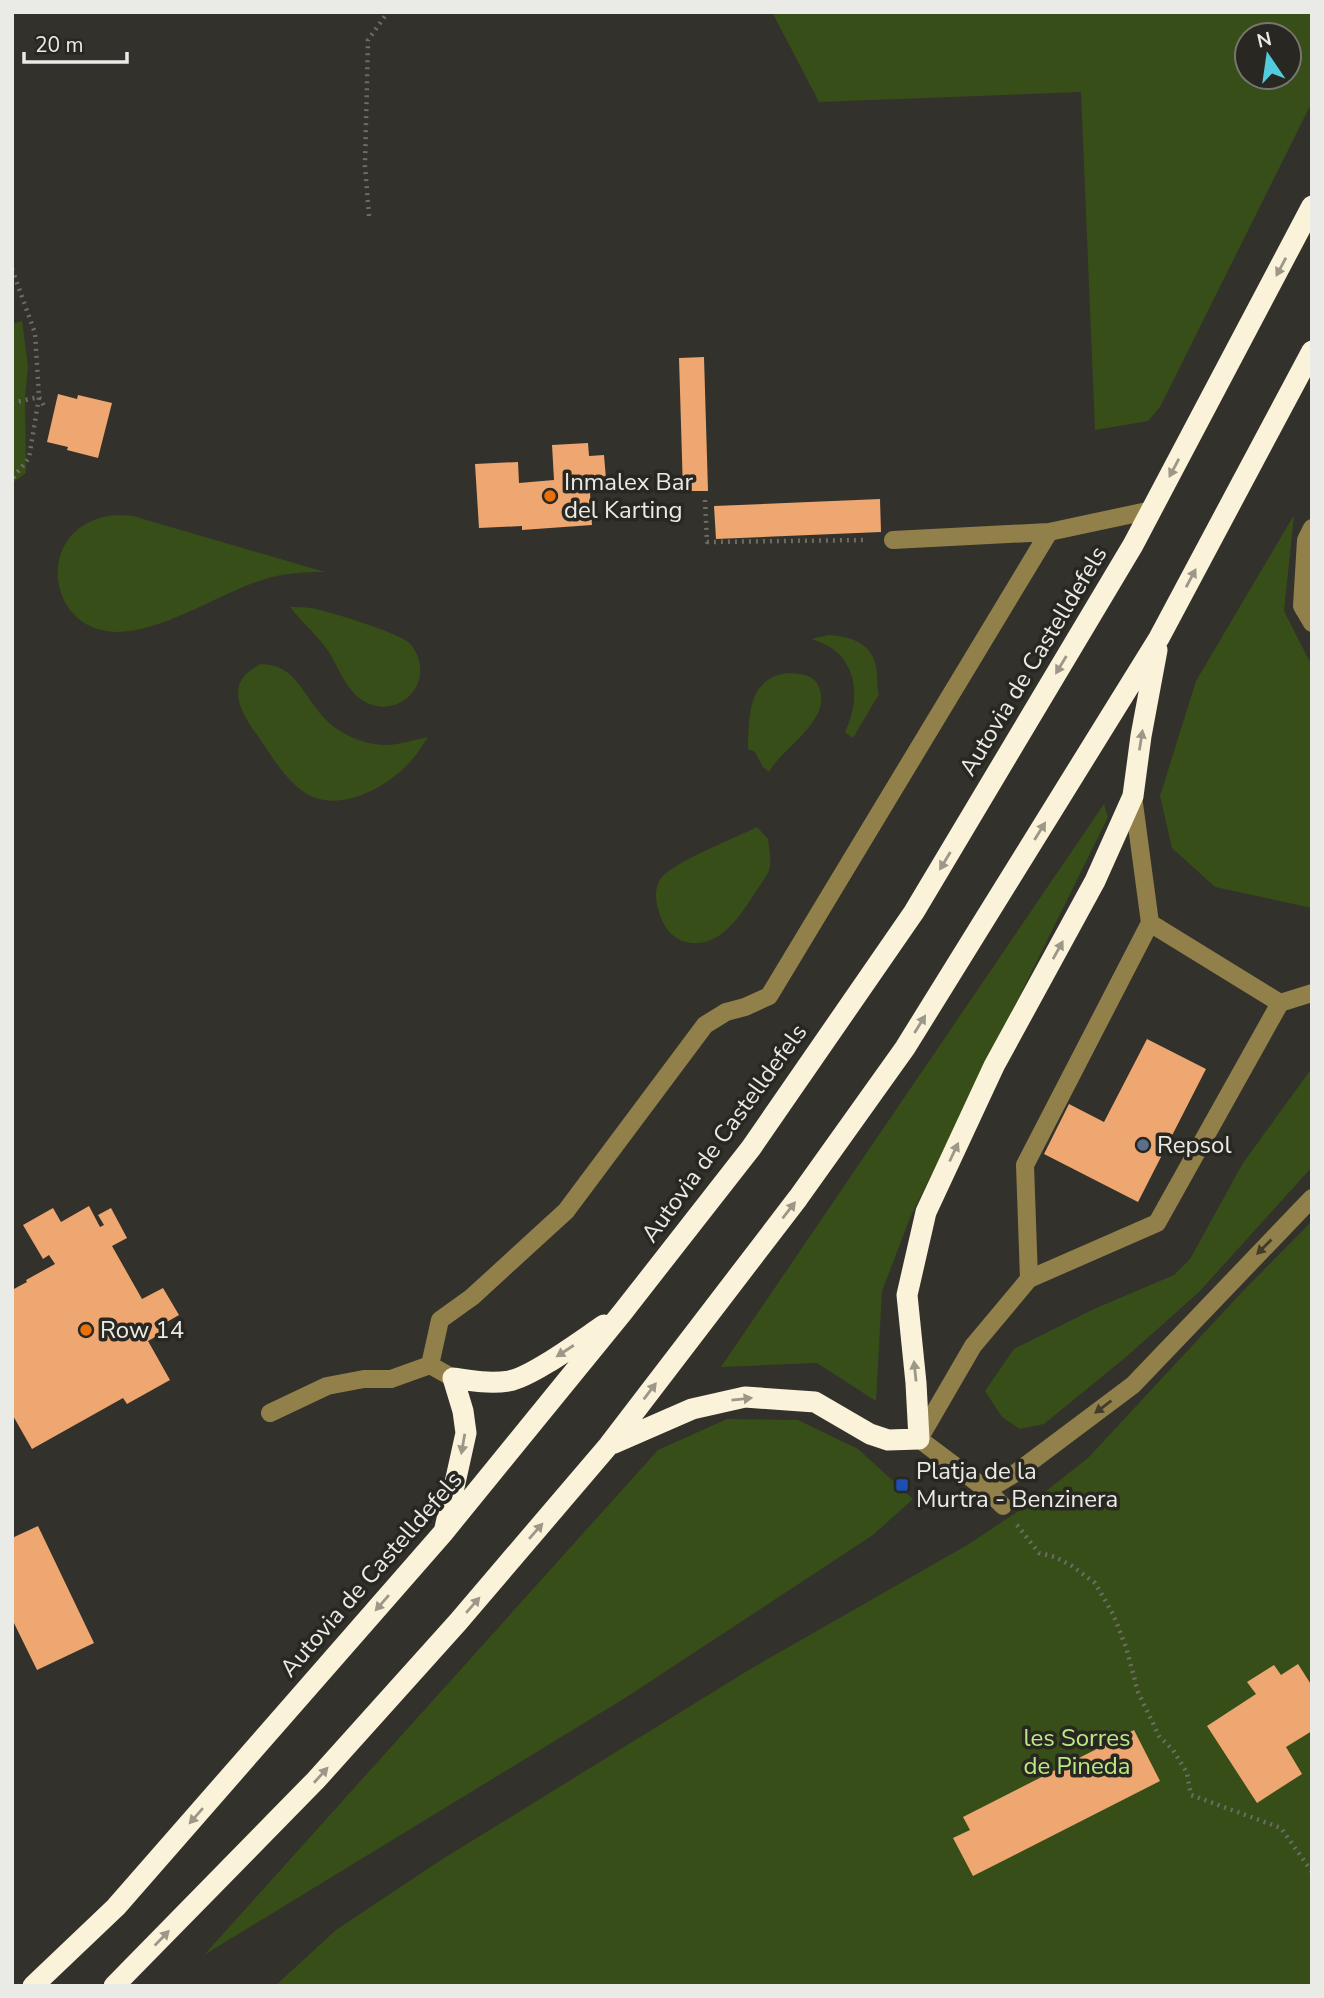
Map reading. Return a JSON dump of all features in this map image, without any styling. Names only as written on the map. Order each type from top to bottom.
[{"type":"highway","name":"Autovia de Castelldefels","points":[[33,1986],[116,1907],[443,1533],[622,1313],[751,1148],[914,912],[1133,545],[1312,206]]},
{"type":"highway","points":[[114,1986],[316,1780],[458,1622],[610,1446],[798,1198],[905,1048],[1159,638],[1312,351]]},
{"type":"highway","points":[[610,1446],[692,1409],[745,1397],[815,1402],[870,1434],[888,1440],[919,1439],[907,1295],[926,1212],[995,1066],[1095,881],[1133,796],[1159,638]]},
{"type":"highway","points":[[443,1533],[466,1433],[463,1411],[453,1378],[484,1382],[511,1381],[541,1366],[622,1313]]},
{"type":"street","points":[[892,540],[1049,532],[1152,510]]},
{"type":"street","points":[[1312,528],[1306,540],[1302,606],[1312,623]]},
{"type":"street","points":[[430,1365],[440,1321],[472,1297],[566,1211],[705,1025],[726,1012],[746,1007],[769,996],[1049,532]]},
{"type":"street","points":[[1029,1279],[1025,1166],[1150,923],[1133,796]]},
{"type":"street","points":[[1150,923],[1280,1003]]},
{"type":"street","points":[[1003,1506],[987,1490],[919,1439],[973,1346],[1029,1279],[1157,1223],[1280,1003],[1312,993]]},
{"type":"street","points":[[987,1490],[1017,1472],[1133,1385],[1312,1198]]},
{"type":"street","points":[[270,1413],[327,1386],[364,1379],[391,1379],[430,1365],[453,1378]]},
{"type":"path","points":[[369,216],[365,166],[368,40],[388,12]]},
{"type":"path","points":[[12,270],[36,334],[39,397],[29,458],[12,479]]},
{"type":"path","points":[[12,403],[39,397]]},
{"type":"path","points":[[39,397],[44,406]]},
{"type":"path","points":[[705,500],[706,542],[892,540]]},
{"type":"path","points":[[1003,1506],[1039,1553],[1055,1557],[1096,1583],[1126,1647],[1138,1692],[1159,1736],[1173,1750],[1186,1773],[1191,1796],[1281,1828],[1312,1872]]},
{"type":"green space","points":[[772,12],[1312,12],[1312,101],[1160,407],[1148,421],[1095,430],[1081,92],[819,102]]},
{"type":"green space","points":[[22,321],[28,366],[25,398],[26,473],[12,483],[12,324]]},
{"type":"green space","points":[[117,515],[133,516],[325,572],[293,573],[262,580],[153,626],[117,632],[92,627],[74,615],[62,597],[58,576],[61,555],[71,536],[90,522]]},
{"type":"green space","points":[[1294,515],[1284,611],[1312,666],[1312,908],[1215,887],[1172,848],[1160,796],[1196,681]]},
{"type":"green space","points":[[290,607],[332,613],[408,642],[416,653],[420,668],[414,690],[407,698],[386,707],[362,700],[346,682],[326,648]]},
{"type":"green space","points":[[829,635],[861,644],[875,662],[879,694],[853,738],[845,732],[854,703],[852,676],[838,653],[811,639]]},
{"type":"green space","points":[[261,664],[273,665],[291,676],[325,719],[352,737],[384,745],[428,737],[409,763],[374,789],[346,800],[317,798],[297,787],[285,775],[241,707],[238,693],[240,682],[247,673]]},
{"type":"green space","points":[[789,673],[812,678],[820,690],[821,702],[812,724],[769,772],[755,752],[748,749],[750,712],[758,690],[765,682],[775,676]]},
{"type":"green space","points":[[1104,804],[1108,817],[910,1218],[882,1291],[876,1401],[817,1363],[721,1367]]},
{"type":"green space","points":[[757,827],[768,839],[770,867],[743,911],[727,929],[709,941],[686,942],[676,938],[665,927],[658,907],[656,889],[659,881],[669,871],[692,857]]},
{"type":"green space","points":[[1312,1068],[1312,1167],[1199,1292],[1126,1357],[1044,1424],[1020,1429],[1002,1417],[985,1391],[1014,1349],[1094,1309],[1174,1275],[1190,1259],[1243,1163]]},
{"type":"green space","name":"les Sorres de Pineda","points":[[1312,1221],[1312,1986],[275,1986],[336,1930],[441,1860],[752,1668],[969,1544],[1032,1502],[1088,1458],[1242,1292]]},
{"type":"green space","points":[[727,1419],[798,1420],[858,1449],[913,1499],[873,1535],[625,1698],[204,1955],[658,1450]]},
{"type":"building","points":[[704,357],[708,491],[683,491],[679,358]]},
{"type":"building","points":[[58,394],[77,399],[78,395],[112,403],[98,458],[47,442]]},
{"type":"building","points":[[588,443],[589,456],[604,455],[607,491],[590,493],[592,525],[522,530],[522,526],[479,528],[475,464],[518,462],[519,483],[554,480],[552,445]]},
{"type":"building","points":[[880,499],[881,532],[716,539],[714,506]]},
{"type":"building","points":[[1147,1039],[1206,1069],[1138,1202],[1044,1154],[1069,1104],[1104,1122]]},
{"type":"building","name":"Row 14","points":[[89,1206],[100,1227],[104,1225],[98,1215],[111,1208],[127,1238],[112,1246],[142,1299],[163,1288],[179,1315],[158,1327],[162,1333],[148,1341],[170,1380],[127,1404],[123,1398],[32,1449],[12,1414],[12,1290],[55,1264],[49,1255],[43,1259],[23,1225],[53,1208],[61,1222]]},
{"type":"building","points":[[38,1526],[94,1643],[37,1670],[12,1619],[12,1538]]},
{"type":"building","points":[[1298,1664],[1312,1686],[1312,1731],[1286,1747],[1302,1774],[1257,1803],[1207,1726],[1256,1694],[1247,1682],[1274,1665],[1281,1675]]},
{"type":"building","points":[[1134,1730],[1160,1781],[973,1876],[953,1838],[970,1830],[963,1817]]},
{"type":"place","name":"Inmalex Bar del Karting","points":[[550,496]]},
{"type":"place","name":"Repsol","points":[[1143,1145]]},
{"type":"place","name":"Row 14","points":[[86,1330]]},
{"type":"place","name":"Platja de la Murtra - Benzinera","points":[[902,1485]]}]
